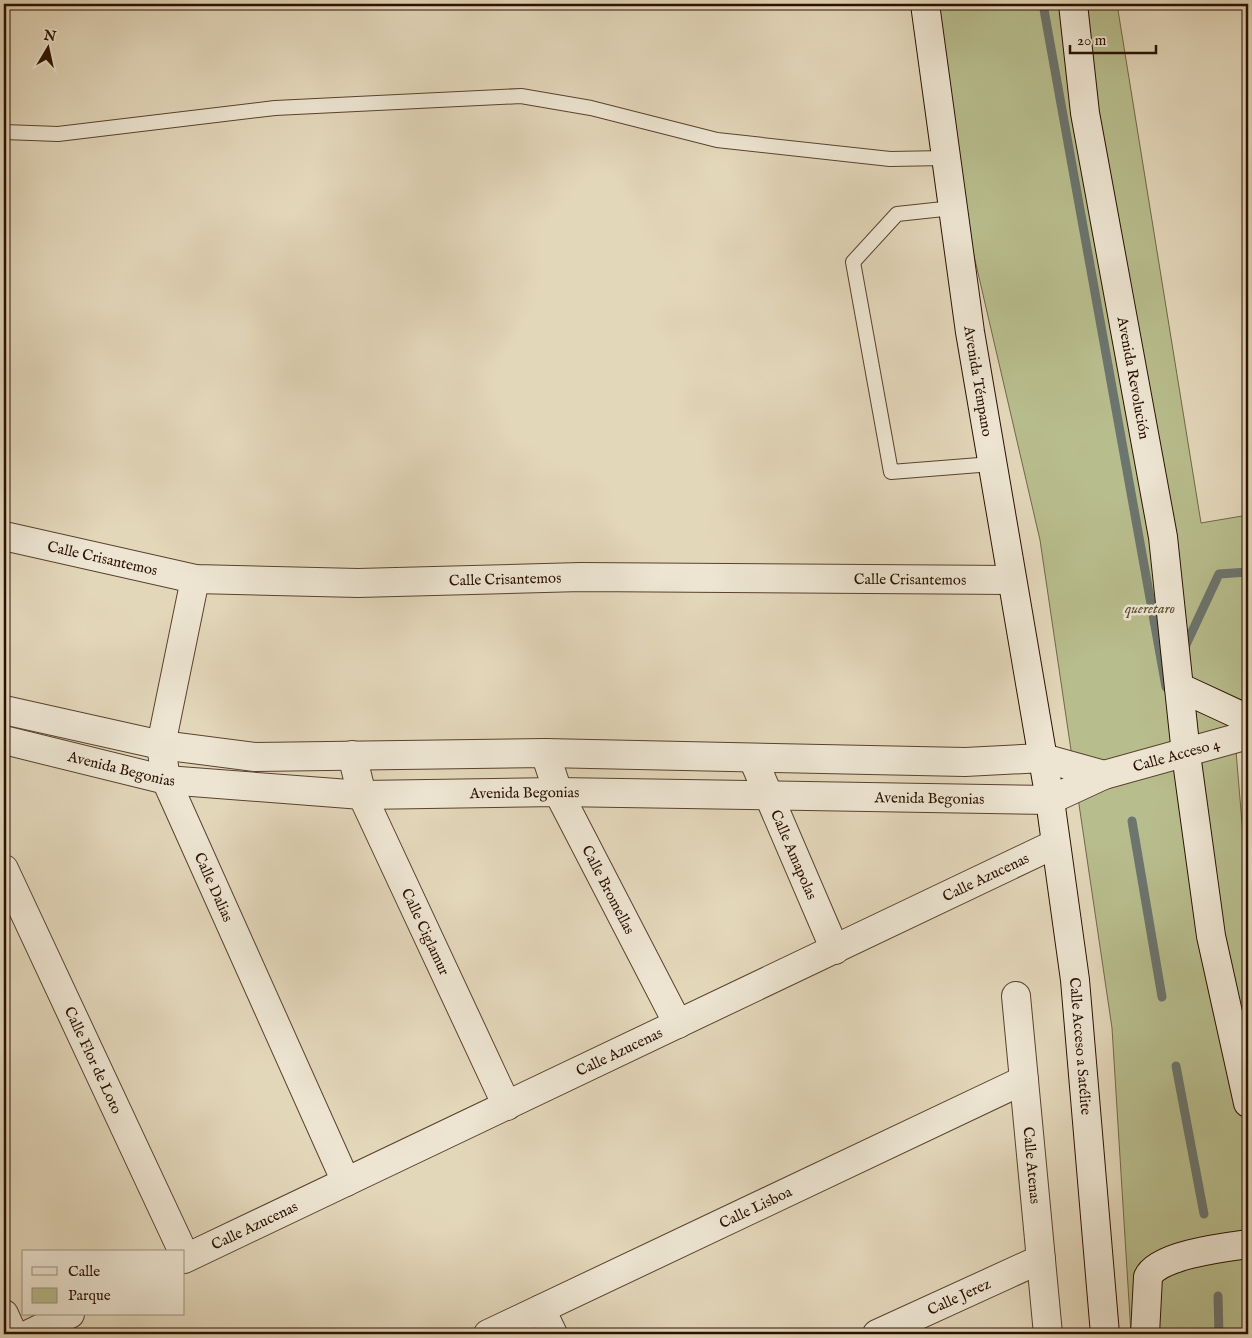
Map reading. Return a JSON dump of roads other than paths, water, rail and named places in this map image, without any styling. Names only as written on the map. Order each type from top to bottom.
[{"type":"street","name":"Avenida Témpano","points":[[925,4],[953,208],[992,464],[1042,758]]},
{"type":"street","name":"Avenida Revolución","points":[[1073,4],[1084,113],[1163,537],[1186,754]]},
{"type":"street","name":"Calle Crisantemos","points":[[4,536],[196,579],[358,583],[582,577],[1012,580]]},
{"type":"street","name":"Calle Dalias","points":[[196,579],[161,745],[166,780],[346,1182]]},
{"type":"street","points":[[1179,686],[1248,719]]},
{"type":"street","name":"Avenida Begonias","points":[[4,710],[161,745],[255,757],[545,753],[965,762],[1042,758]]},
{"type":"street","name":"Calle Acceso 4","points":[[1050,800],[1104,775],[1186,754],[1248,735]]},
{"type":"street","name":"Avenida Begonias","points":[[4,740],[166,780],[362,795],[558,792],[769,797],[1050,800]]},
{"type":"street","name":"Calle Bromellas","points":[[545,753],[558,792],[678,1024]]},
{"type":"street","points":[[1186,754],[1211,936],[1248,1103]]},
{"type":"street","name":"Calle Ciglamur","points":[[352,756],[362,795],[507,1106]]},
{"type":"street","name":"Calle Amapolas","points":[[753,758],[835,950]]},
{"type":"street","name":"Calle Acceso 4","points":[[1042,758],[1104,775]]},
{"type":"street","name":"Calle Acceso a Satélite","points":[[1042,758],[1050,800],[1075,980],[1105,1334]]},
{"type":"street","name":"Calle Azucenas","points":[[185,1256],[507,1106],[1055,844]]},
{"type":"street","name":"Calle Flor de Loto","points":[[4,869],[181,1250]]},
{"type":"street","name":"Calle Atenas","points":[[1016,996],[1048,1334]]},
{"type":"street","name":"Calle Lisboa","points":[[488,1334],[1024,1080]]},
{"type":"street","points":[[1145,1334],[1149,1274],[1162,1265],[1186,1255],[1247,1244]]},
{"type":"street","name":"Calle Jerez","points":[[876,1334],[1041,1259]]},
{"type":"street","points":[[541,1309],[553,1334]]},
{"type":"street","points":[[4,1314],[13,1334]]},
{"type":"street","points":[[29,1334],[66,1316]]},
{"type":"lane","points":[[4,132],[58,134],[275,108],[521,96],[591,108],[717,140],[890,159],[946,158]]},
{"type":"lane","points":[[953,208],[897,214],[853,262],[891,472],[992,464]]},
{"type":"waterway","points":[[1043,4],[1166,687]]},
{"type":"waterway","points":[[1183,651],[1219,574],[1248,572]]},
{"type":"waterway","points":[[1132,821],[1162,997]]},
{"type":"waterway","points":[[1176,1066],[1204,1214]]},
{"type":"waterway","points":[[1218,1296],[1219,1334]]},
{"type":"park label","name":"queretaro","points":[[1150,608]]}]
